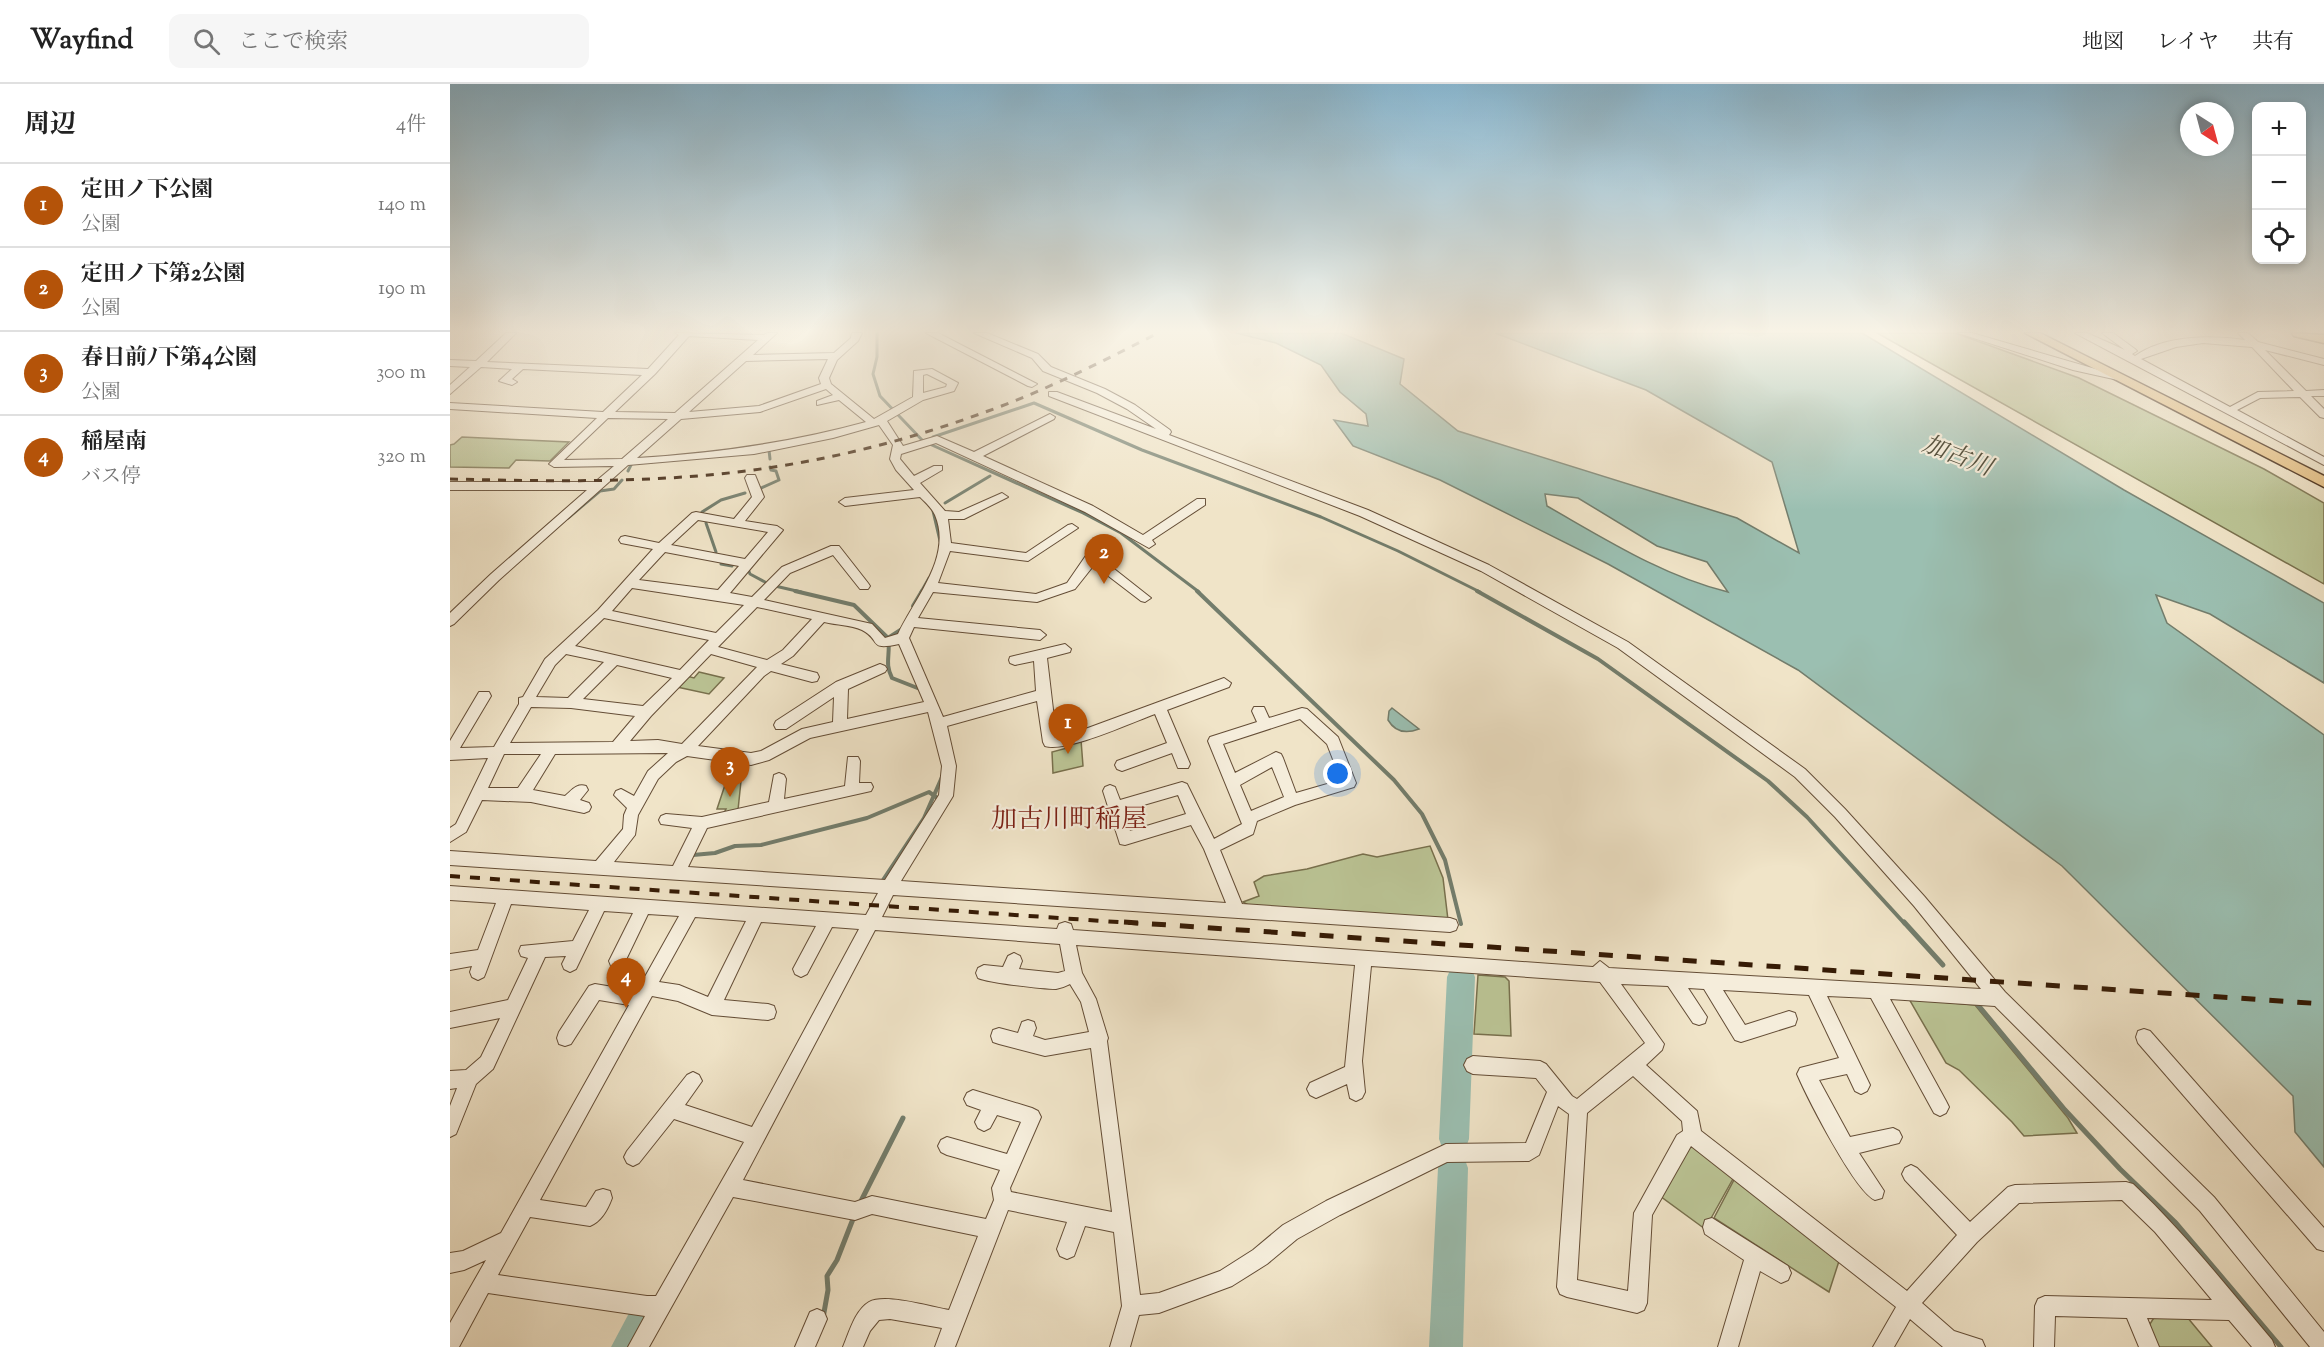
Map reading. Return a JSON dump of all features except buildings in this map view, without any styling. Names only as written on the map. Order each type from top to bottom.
[{"type":"main road","points":[[2147,392],[2324,482]]},
{"type":"street","points":[[630,392],[554,464],[625,463],[749,451],[839,433],[886,417],[918,398]]},
{"type":"street","points":[[450,621],[495,577],[707,392]]},
{"type":"street","points":[[450,406],[605,415],[680,416],[760,409],[808,392]]},
{"type":"street","points":[[638,1347],[757,1137],[889,887],[946,796],[950,766],[939,723],[926,707],[903,638],[909,622],[942,563],[947,547],[941,515],[895,459],[898,445],[886,417],[836,392]]},
{"type":"street","points":[[1103,392],[1131,407],[1185,445]]},
{"type":"street","points":[[2195,392],[2324,462]]},
{"type":"street","points":[[2205,392],[2324,456]]},
{"type":"street","points":[[1053,393],[1364,513],[1485,568],[1623,645],[1800,773],[1840,813],[1911,892],[1999,998],[2069,1070],[2207,1204],[2323,1347]]},
{"type":"street","points":[[2234,408],[2258,395],[2324,393]]},
{"type":"street","points":[[2303,394],[2324,415]]},
{"type":"street","points":[[821,403],[842,396]]},
{"type":"street","points":[[974,456],[1010,441],[1047,421]]},
{"type":"street","points":[[897,452],[919,447],[938,439],[1089,509],[1147,542],[1201,502]]},
{"type":"street","points":[[912,482],[938,468]]},
{"type":"street","points":[[737,523],[758,497],[751,478]]},
{"type":"street","points":[[450,486],[599,486]]},
{"type":"street","points":[[844,502],[868,496],[923,493]]},
{"type":"street","points":[[941,515],[960,516],[994,498]]},
{"type":"street","points":[[450,836],[461,828],[498,750],[550,662],[587,624],[602,613],[663,546],[696,516],[777,530],[721,595]]},
{"type":"street","points":[[947,547],[1028,557],[1064,530]]},
{"type":"street","points":[[625,540],[748,564]]},
{"type":"street","points":[[930,587],[1037,598],[1071,586],[1091,557],[1101,548]]},
{"type":"street","points":[[617,747],[646,712],[786,570],[835,549],[864,586]]},
{"type":"street","points":[[1091,557],[1145,598]]},
{"type":"street","points":[[839,577],[852,572]]},
{"type":"street","points":[[630,583],[721,595],[822,616],[868,627],[882,643],[903,638]]},
{"type":"street","points":[[602,613],[719,638]]},
{"type":"street","points":[[600,868],[630,831],[631,815],[653,775],[671,758],[686,749],[759,672],[772,665],[822,616]]},
{"type":"street","points":[[909,622],[1040,635]]},
{"type":"street","points":[[565,649],[682,675]]},
{"type":"street","points":[[709,649],[812,677]]},
{"type":"street","points":[[1016,660],[1065,649]]},
{"type":"street","points":[[1040,655],[1050,742],[1078,737],[1224,683]]},
{"type":"street","points":[[571,703],[613,661]]},
{"type":"street","points":[[781,725],[841,686],[880,669]]},
{"type":"street","points":[[840,725],[841,686]]},
{"type":"street","points":[[939,723],[1043,694]]},
{"type":"street","points":[[450,753],[475,721],[484,696]]},
{"type":"street","points":[[525,702],[571,703],[646,712]]},
{"type":"street","points":[[450,753],[658,746],[752,759],[764,756],[807,733],[926,707]]},
{"type":"street","points":[[1159,707],[1183,764]]},
{"type":"street","points":[[1259,711],[1265,726]]},
{"type":"street","points":[[1211,847],[1248,830],[1250,824],[1247,819],[1215,741],[1302,713],[1333,741],[1350,783],[1292,800],[1247,819]]},
{"type":"street","points":[[1122,765],[1176,746]]},
{"type":"street","points":[[523,793],[552,748]]},
{"type":"street","points":[[1232,782],[1276,758],[1292,800]]},
{"type":"street","points":[[666,820],[702,823],[859,788],[853,761]]},
{"type":"street","points":[[776,807],[779,779]]},
{"type":"street","points":[[1115,807],[1182,788],[1194,818],[1211,847],[1237,910]]},
{"type":"street","points":[[568,802],[582,790]]},
{"type":"street","points":[[1110,791],[1125,839],[1194,818]]},
{"type":"street","points":[[477,794],[523,793],[584,807]]},
{"type":"street","points":[[621,795],[636,806]]},
{"type":"street","points":[[677,873],[702,823]]},
{"type":"street","points":[[450,858],[1450,926]]},
{"type":"street","points":[[450,893],[690,911],[1066,932],[1364,957],[1600,970],[1672,979],[1999,998]]},
{"type":"street","points":[[450,962],[481,964],[506,897]]},
{"type":"street","points":[[570,964],[600,904]]},
{"type":"street","points":[[617,961],[644,907]]},
{"type":"street","points":[[450,1343],[690,911]]},
{"type":"street","points":[[712,1007],[757,915]]},
{"type":"street","points":[[801,969],[828,919]]},
{"type":"street","points":[[1066,932],[1074,975],[1088,999],[1100,1038],[1132,1306],[1120,1347]]},
{"type":"street","points":[[450,1128],[470,1078],[487,1063],[513,1007],[533,951],[578,948]]},
{"type":"street","points":[[1356,1092],[1353,1061],[1364,957]]},
{"type":"street","points":[[984,973],[1011,968],[1058,981],[1074,975]]},
{"type":"street","points":[[1600,970],[1656,1044],[1578,1109],[1567,1287],[1637,1303],[1643,1213],[1683,1142],[1692,1135]]},
{"type":"street","points":[[1672,979],[1699,1017]]},
{"type":"street","points":[[1708,981],[1741,1034],[1789,1019]]},
{"type":"street","points":[[1814,987],[1861,1085]]},
{"type":"street","points":[[1876,991],[1940,1107]]},
{"type":"street","points":[[565,1038],[595,992],[679,993],[712,1007],[768,1012]]},
{"type":"street","points":[[450,1020],[513,1007]]},
{"type":"street","points":[[999,1036],[1025,1035],[1045,1048],[1100,1038]]},
{"type":"street","points":[[2144,1036],[2324,1242]]},
{"type":"street","points":[[1473,1065],[1511,1061],[1540,1070],[1566,1102],[1578,1109]]},
{"type":"street","points":[[1851,1064],[1806,1074],[1857,1167],[1875,1191]]},
{"type":"street","points":[[1633,1065],[1691,1117],[1692,1135],[1908,1304],[1948,1339],[1974,1347]]},
{"type":"street","points":[[1316,1089],[1354,1072]]},
{"type":"street","points":[[450,1080],[470,1078]]},
{"type":"street","points":[[633,1157],[693,1081]]},
{"type":"street","points":[[1132,1306],[1159,1303],[1225,1280],[1260,1257],[1290,1232],[1333,1208],[1446,1153],[1529,1152],[1557,1091]]},
{"type":"street","points":[[945,1347],[1003,1200],[1001,1188],[1032,1117],[973,1099]]},
{"type":"street","points":[[984,1122],[993,1105]]},
{"type":"street","points":[[672,1110],[757,1137]]},
{"type":"street","points":[[1846,1147],[1893,1137]]},
{"type":"street","points":[[947,1146],[1012,1164]]},
{"type":"street","points":[[1911,1174],[1970,1235]]},
{"type":"street","points":[[729,1187],[855,1211],[872,1205],[990,1229]]},
{"type":"street","points":[[1883,1347],[1908,1304],[1970,1235],[2015,1194],[2126,1191],[2162,1225],[2265,1347]]},
{"type":"street","points":[[526,1207],[590,1217],[603,1198]]},
{"type":"street","points":[[1003,1200],[1039,1200],[1079,1215],[1123,1224]]},
{"type":"street","points":[[1067,1249],[1079,1215]]},
{"type":"street","points":[[1712,1227],[1781,1273]]},
{"type":"street","points":[[450,1263],[464,1260],[507,1240]]},
{"type":"street","points":[[1728,1347],[1755,1256]]},
{"type":"street","points":[[483,1283],[647,1306],[662,1305]]},
{"type":"street","points":[[2044,1347],[2045,1306],[2134,1310],[2235,1310]]},
{"type":"street","points":[[853,1347],[863,1324],[874,1310],[890,1309],[955,1322]]},
{"type":"street","points":[[2134,1310],[2149,1347]]},
{"type":"street","points":[[805,1347],[817,1319]]},
{"type":"shaded area","points":[[1982,392],[2107,392],[2264,469],[2324,503],[2324,584]]},
{"type":"shaded area","points":[[462,437],[569,442],[550,461],[516,460],[509,468],[450,467],[450,445]]},
{"type":"shaded area","points":[[699,672],[724,678],[709,694],[677,687],[687,676],[694,678]]},
{"type":"shaded area","points":[[1081,740],[1083,766],[1053,773],[1052,752],[1071,747],[1071,742]]},
{"type":"shaded area","points":[[741,781],[738,810],[724,813],[726,809],[717,809],[725,785]]},
{"type":"shaded area","points":[[1430,846],[1443,878],[1448,920],[1248,905],[1243,902],[1259,896],[1254,882],[1264,876],[1307,869],[1363,854],[1377,857]]},
{"type":"shaded area","points":[[1478,975],[1505,977],[1509,981],[1511,1036],[1474,1034]]},
{"type":"shaded area","points":[[1909,999],[1975,1005],[2068,1118],[2077,1133],[2024,1136],[1959,1070],[1946,1063]]},
{"type":"shaded area","points":[[1688,1147],[1698,1147],[1734,1177],[1705,1229],[1660,1196]]},
{"type":"shaded area","points":[[1735,1178],[1840,1258],[1829,1292],[1714,1218]]},
{"type":"shaded area","points":[[2155,1316],[2187,1317],[2212,1347],[2156,1347],[2148,1327]]},
{"type":"water","name":"加古川","points":[[1340,392],[1410,392],[1458,431],[1737,518],[1799,553],[1772,462],[1649,392],[1960,392],[2124,490],[2324,603],[2324,683],[2210,614],[2156,595],[2167,623],[2324,735],[2324,1167],[2295,1132],[2293,1096],[2062,866],[1798,670],[1608,564],[1440,480],[1353,446],[1334,420],[1368,426],[1366,414]],"holes":[[[1545,494],[1578,498],[1657,546],[1707,562],[1728,592],[1680,576],[1613,543],[1547,506]]]},
{"type":"water","points":[[1392,708],[1419,729],[1405,732],[1394,727],[1388,720],[1389,711]]},
{"type":"waterway","points":[[879,392],[923,441],[1083,513],[1121,533],[1199,592]]},
{"type":"waterway","points":[[933,437],[1034,403],[1142,450],[1321,517],[1398,551],[1480,592]]},
{"type":"waterway","points":[[769,450],[770,459]]},
{"type":"waterway","points":[[628,471],[631,465]]},
{"type":"waterway","points":[[759,489],[779,480],[776,471],[771,470],[770,467]]},
{"type":"waterway","points":[[945,503],[990,476]]},
{"type":"waterway","points":[[568,518],[600,491],[614,489],[622,480]]},
{"type":"waterway","points":[[703,514],[702,512],[721,500],[745,493]]},
{"type":"waterway","points":[[933,511],[940,541]]},
{"type":"waterway","points":[[706,523],[716,552]]},
{"type":"waterway","points":[[721,564],[732,566]]},
{"type":"waterway","points":[[748,569],[750,574],[765,582]]},
{"type":"waterway","points":[[921,592],[929,578]]},
{"type":"waterway","points":[[775,586],[801,592]]},
{"type":"waterway","points":[[795,591],[854,605],[888,638]]},
{"type":"waterway","points":[[913,606],[922,591]]},
{"type":"waterway","points":[[1197,591],[1394,780],[1422,814],[1445,860],[1461,924]]},
{"type":"waterway","points":[[1477,591],[1598,659],[1768,781],[1807,817],[1905,924]]},
{"type":"waterway","points":[[888,638],[902,629]]},
{"type":"waterway","points":[[888,638],[888,663],[892,678],[920,689]]},
{"type":"waterway","points":[[934,795],[942,777]]},
{"type":"waterway","points":[[693,855],[715,853],[735,846],[761,845],[867,818],[929,792],[934,795]]},
{"type":"waterway","points":[[883,880],[924,818],[934,795]]},
{"type":"waterway","points":[[1904,922],[1943,965]]},
{"type":"waterway","points":[[1454,1139],[1461,977]]},
{"type":"waterway","points":[[1978,1005],[2065,1110],[2120,1169],[2176,1223],[2281,1347]]},
{"type":"waterway","points":[[860,1203],[903,1118]]},
{"type":"waterway","points":[[1446,1347],[1453,1168]]},
{"type":"waterway","points":[[823,1318],[828,1290],[827,1276],[837,1260],[853,1219]]},
{"type":"waterway","points":[[628,1347],[648,1312]]},
{"type":"railway","points":[[450,479],[551,481],[652,479],[719,474],[787,465],[889,443],[955,423],[1035,392]]},
{"type":"railway","points":[[450,876],[1146,924]]},
{"type":"railway","points":[[1124,922],[2324,1004]]},
{"type":"place","name":"定田ノ下第2公園","points":[[1104,584]]},
{"type":"place","name":"定田ノ下公園","points":[[1068,754]]},
{"type":"place","name":"春日前ﾉ下第4公園","points":[[730,797]]},
{"type":"place","name":"稲屋南","points":[[626,1008]]},
{"type":"district","name":"加古川町稲屋","points":[[1069,820]]}]
